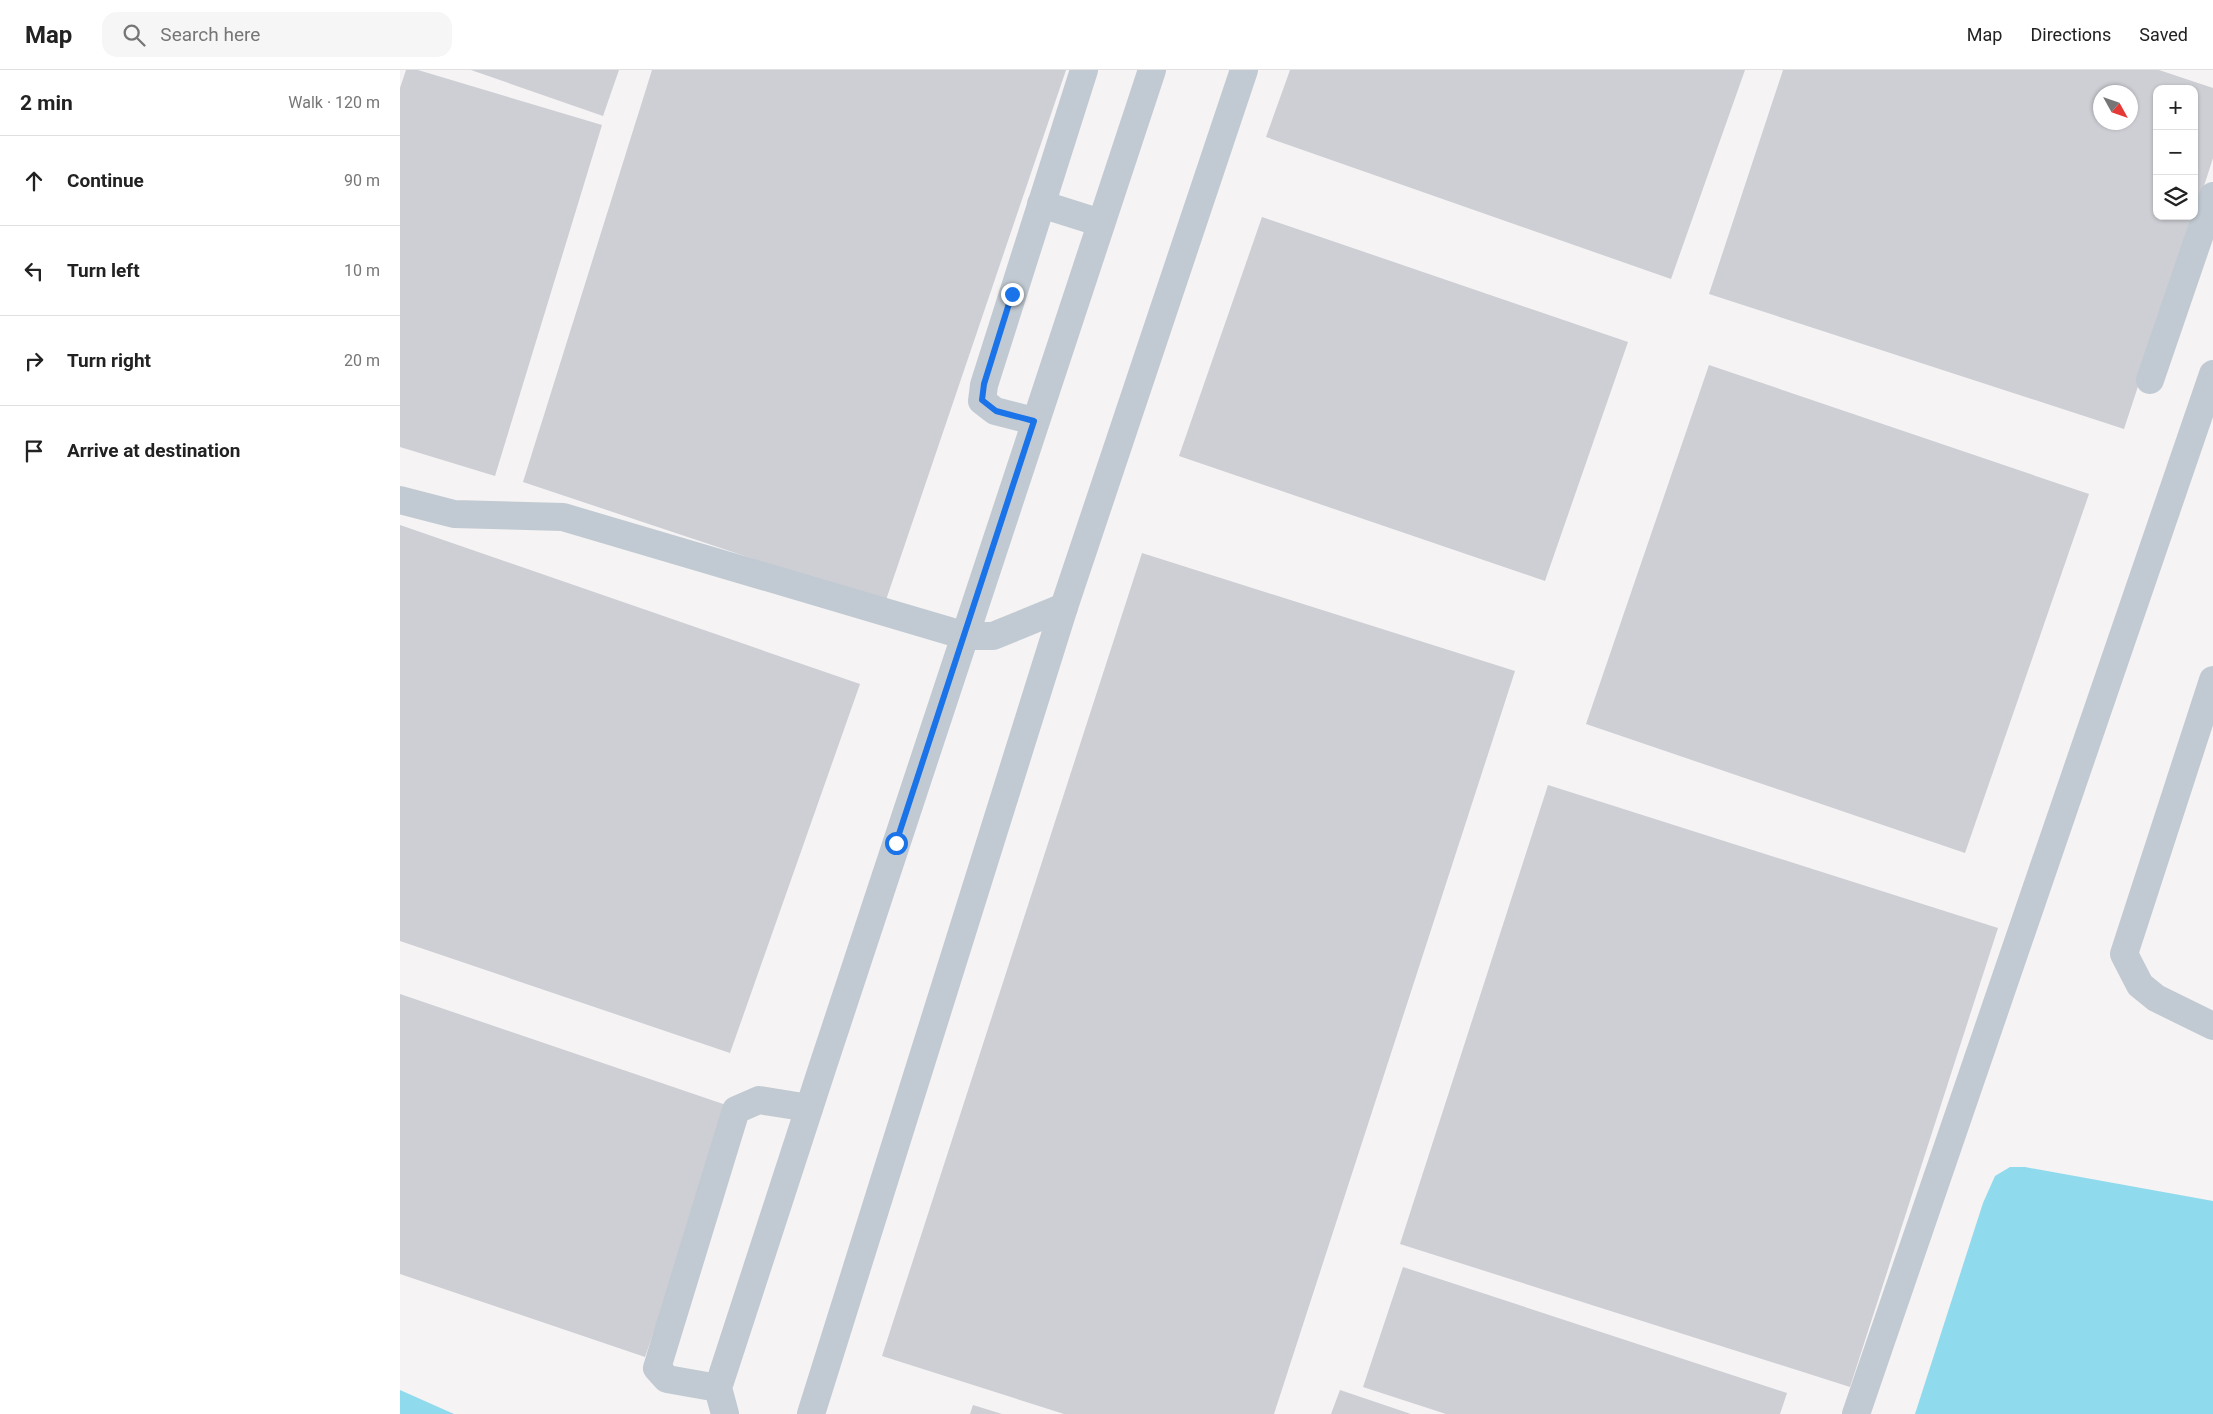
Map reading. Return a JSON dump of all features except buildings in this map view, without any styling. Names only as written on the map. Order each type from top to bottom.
[{"type":"lane","points":[[1034,421],[996,411],[982,400],[984,384],[1084,70]]},
{"type":"lane","points":[[725,1414],[718,1388],[966,636],[1034,421],[1152,70]]},
{"type":"lane","points":[[811,1414],[1064,607],[1244,70]]},
{"type":"lane","points":[[2150,380],[2213,196]]},
{"type":"lane","points":[[1041,204],[1101,222]]},
{"type":"lane","points":[[1856,1414],[2213,374]]},
{"type":"lane","points":[[400,500],[454,514],[562,516],[966,636],[993,636],[1064,607]]},
{"type":"lane","points":[[2213,680],[2124,954],[2140,985],[2156,998],[2213,1026]]},
{"type":"lane","points":[[718,1388],[667,1379],[657,1368],[736,1110],[759,1100],[809,1108]]},
{"type":"water","points":[[2010,1167],[2025,1167],[2213,1201],[2213,1414],[1915,1414],[1983,1203],[1995,1176]]},
{"type":"water","points":[[400,1390],[454,1414],[400,1414]]},
{"type":"route","points":[[896,843],[966,636],[1034,421],[996,411],[982,400],[984,384],[1012,294]]}]
